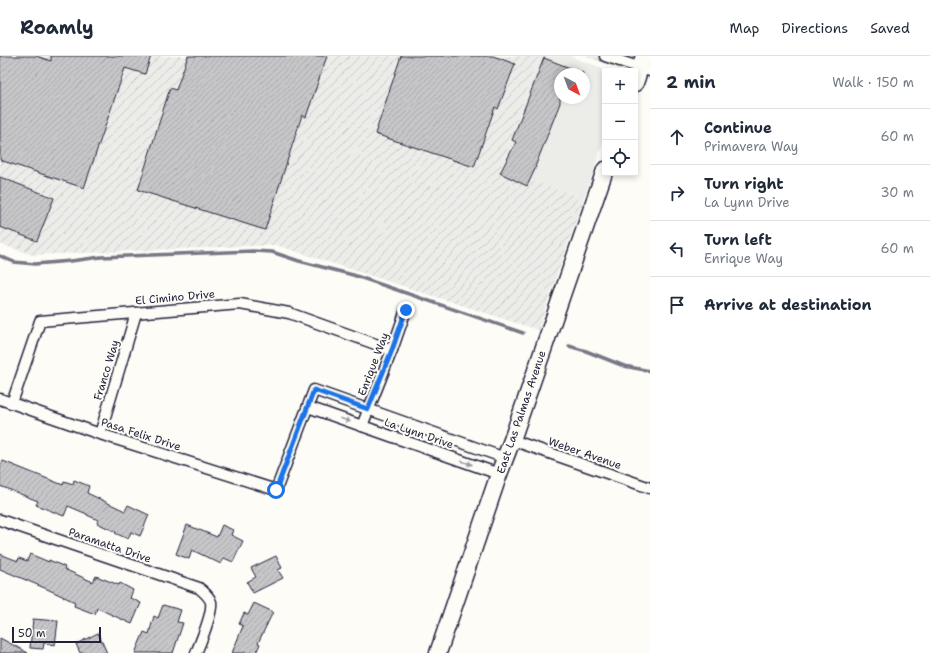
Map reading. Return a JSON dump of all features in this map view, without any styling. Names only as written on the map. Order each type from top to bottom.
[{"type":"main road","points":[[638,78],[645,65]]},
{"type":"main road","name":"East Las Palmas Avenue","points":[[438,653],[603,176]]},
{"type":"street","points":[[605,56],[645,65]]},
{"type":"street","name":"El Cimino Drive","points":[[12,403],[40,321],[240,304],[289,313],[392,350]]},
{"type":"street","name":"Enrique Way","points":[[362,426],[406,310]]},
{"type":"street","name":"Franco Way","points":[[100,434],[136,312]]},
{"type":"street","name":"La Lynn Drive","points":[[499,474],[308,407],[314,390],[505,458]]},
{"type":"street","name":"Pasa Felix Drive","points":[[0,399],[100,434],[276,490],[308,407]]},
{"type":"street","name":"Weber Avenue","points":[[512,440],[650,488]]},
{"type":"street","name":"Paramatta Drive","points":[[0,520],[199,588],[205,592],[211,603],[211,612],[196,653]]},
{"type":"shaded area","points":[[0,56],[539,56],[500,170],[584,198],[538,330],[276,245],[33,255],[0,244]]},
{"type":"shaded area","points":[[539,56],[569,56],[603,68],[602,146],[584,198],[500,170]]},
{"type":"shaded area","points":[[585,56],[634,56],[630,68],[616,68]]},
{"type":"building","points":[[0,56],[36,56],[51,61],[51,56],[151,56],[145,74],[125,68],[84,188],[0,160]]},
{"type":"building","points":[[188,56],[327,56],[306,117],[302,115],[265,230],[138,190],[170,88],[176,90]]},
{"type":"building","points":[[401,56],[493,56],[515,64],[498,109],[495,107],[474,167],[375,134]]},
{"type":"building","points":[[544,58],[570,68],[554,68],[554,104],[560,104],[536,167],[527,186],[500,173],[516,142],[512,140]]},
{"type":"building","points":[[0,177],[54,198],[37,241],[0,227]]},
{"type":"building","points":[[3,461],[63,485],[64,481],[73,484],[74,480],[89,486],[87,493],[125,511],[128,505],[149,515],[140,536],[131,532],[128,539],[97,523],[98,520],[68,506],[64,516],[36,505],[38,501],[0,486],[0,467]]},
{"type":"building","points":[[187,525],[217,537],[222,525],[233,530],[231,535],[243,541],[233,562],[224,558],[221,564],[192,550],[189,559],[176,554]]},
{"type":"building","points":[[0,554],[18,561],[19,558],[27,561],[30,554],[65,567],[64,569],[93,582],[96,576],[119,585],[120,583],[133,590],[130,598],[141,603],[132,624],[97,608],[95,614],[74,606],[75,602],[0,569]]},
{"type":"building","points":[[276,556],[282,568],[278,570],[283,578],[253,593],[247,582],[256,577],[251,568]]},
{"type":"building","points":[[254,603],[273,612],[258,643],[260,644],[256,653],[232,653],[243,626],[239,624],[244,613],[248,615]]},
{"type":"building","points":[[163,605],[181,610],[177,622],[183,623],[173,653],[135,653],[144,632],[149,634],[154,616],[158,618]]},
{"type":"building","points":[[33,619],[58,621],[55,645],[44,643],[43,649],[30,648]]},
{"type":"building","points":[[98,633],[107,653],[80,653],[76,644]]},
{"type":"building","points":[[0,638],[28,653],[0,653]]},
{"type":"waterway","points":[[0,256],[14,262],[35,264],[101,257],[253,251],[272,252],[299,261],[353,275],[523,333]]},
{"type":"waterway","points":[[569,346],[624,366],[650,371]]},
{"type":"route","points":[[276,490],[314,390],[368,409],[392,350],[406,310]]}]
